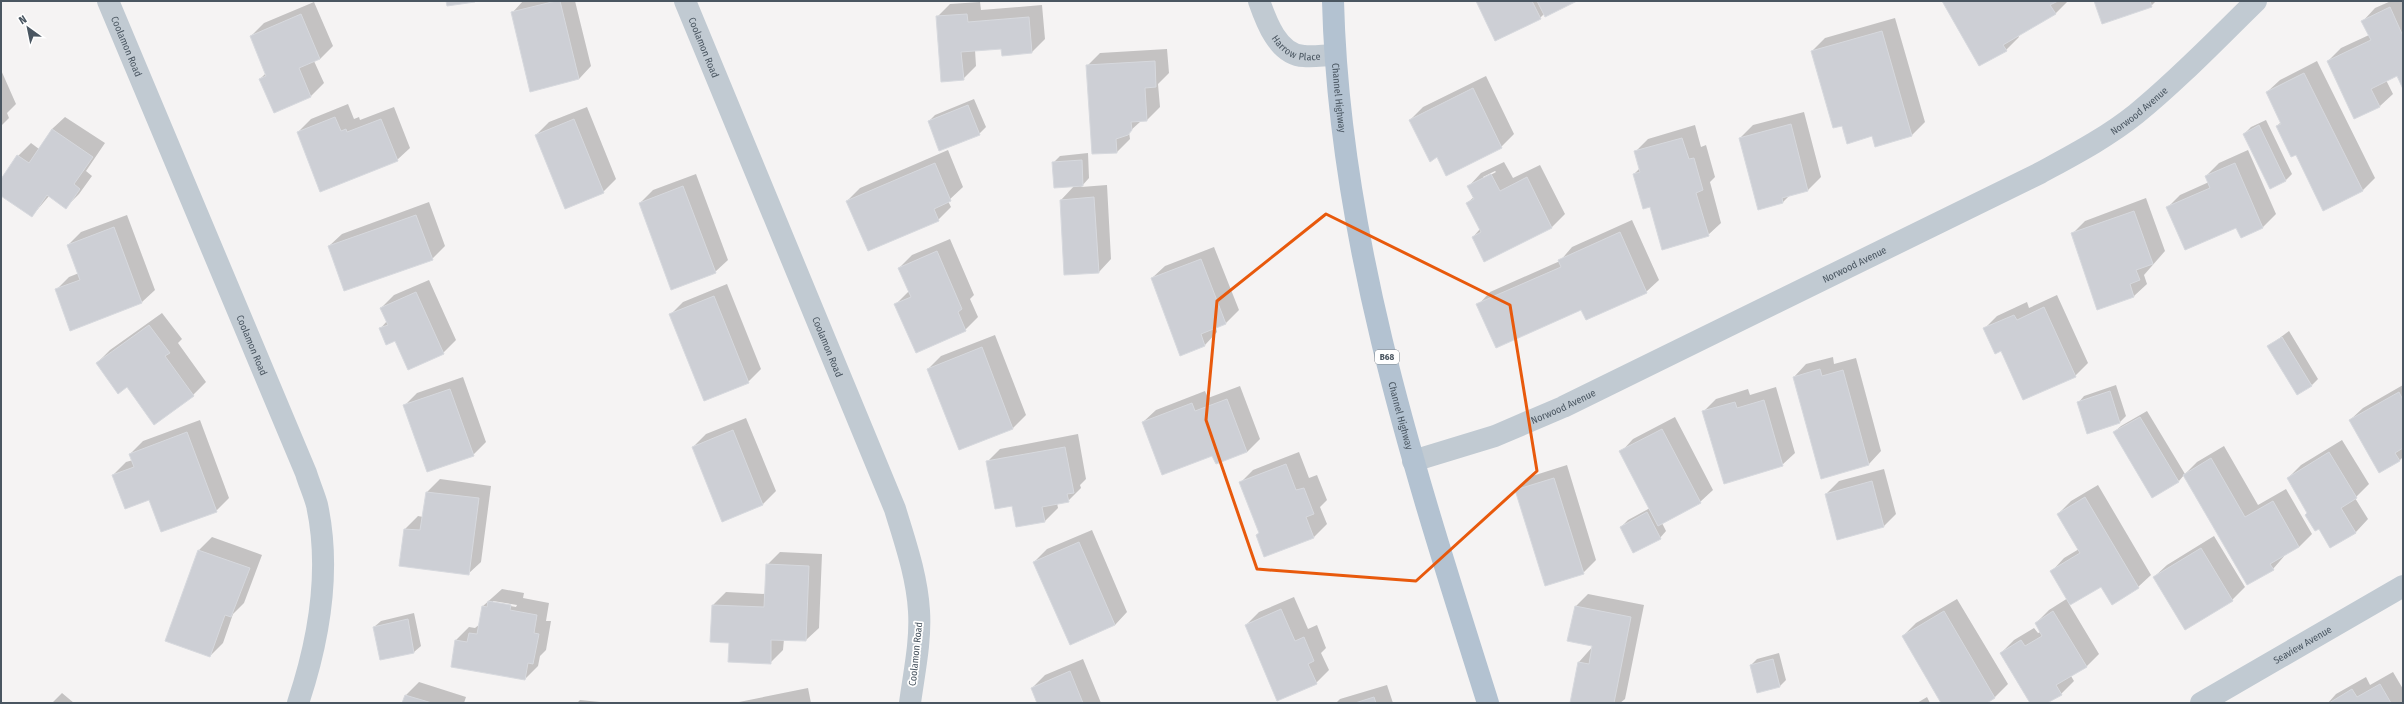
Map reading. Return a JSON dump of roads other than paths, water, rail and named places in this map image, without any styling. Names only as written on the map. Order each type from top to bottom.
[{"type":"main road","name":"Channel Highway","points":[[1333,1],[1335,55],[1346,160],[1363,253],[1413,461],[1488,703]]},
{"type":"street","name":"Coolamon Road","points":[[108,1],[306,473],[317,504],[322,539],[323,580],[318,625],[311,665],[298,703]]},
{"type":"street","name":"Coolamon Road","points":[[685,1],[896,509],[908,548],[919,610],[919,633],[910,703]]},
{"type":"street","name":"Harrow Place","points":[[1259,1],[1271,30],[1280,43],[1288,50],[1302,56],[1335,55]]},
{"type":"street","name":"Norwood Avenue","points":[[1413,461],[1495,436],[1563,407],[2040,173],[2093,144],[2135,114],[2172,83],[2256,1]]},
{"type":"street","name":"Seaview Avenue","points":[[2201,703],[2403,586]]}]
